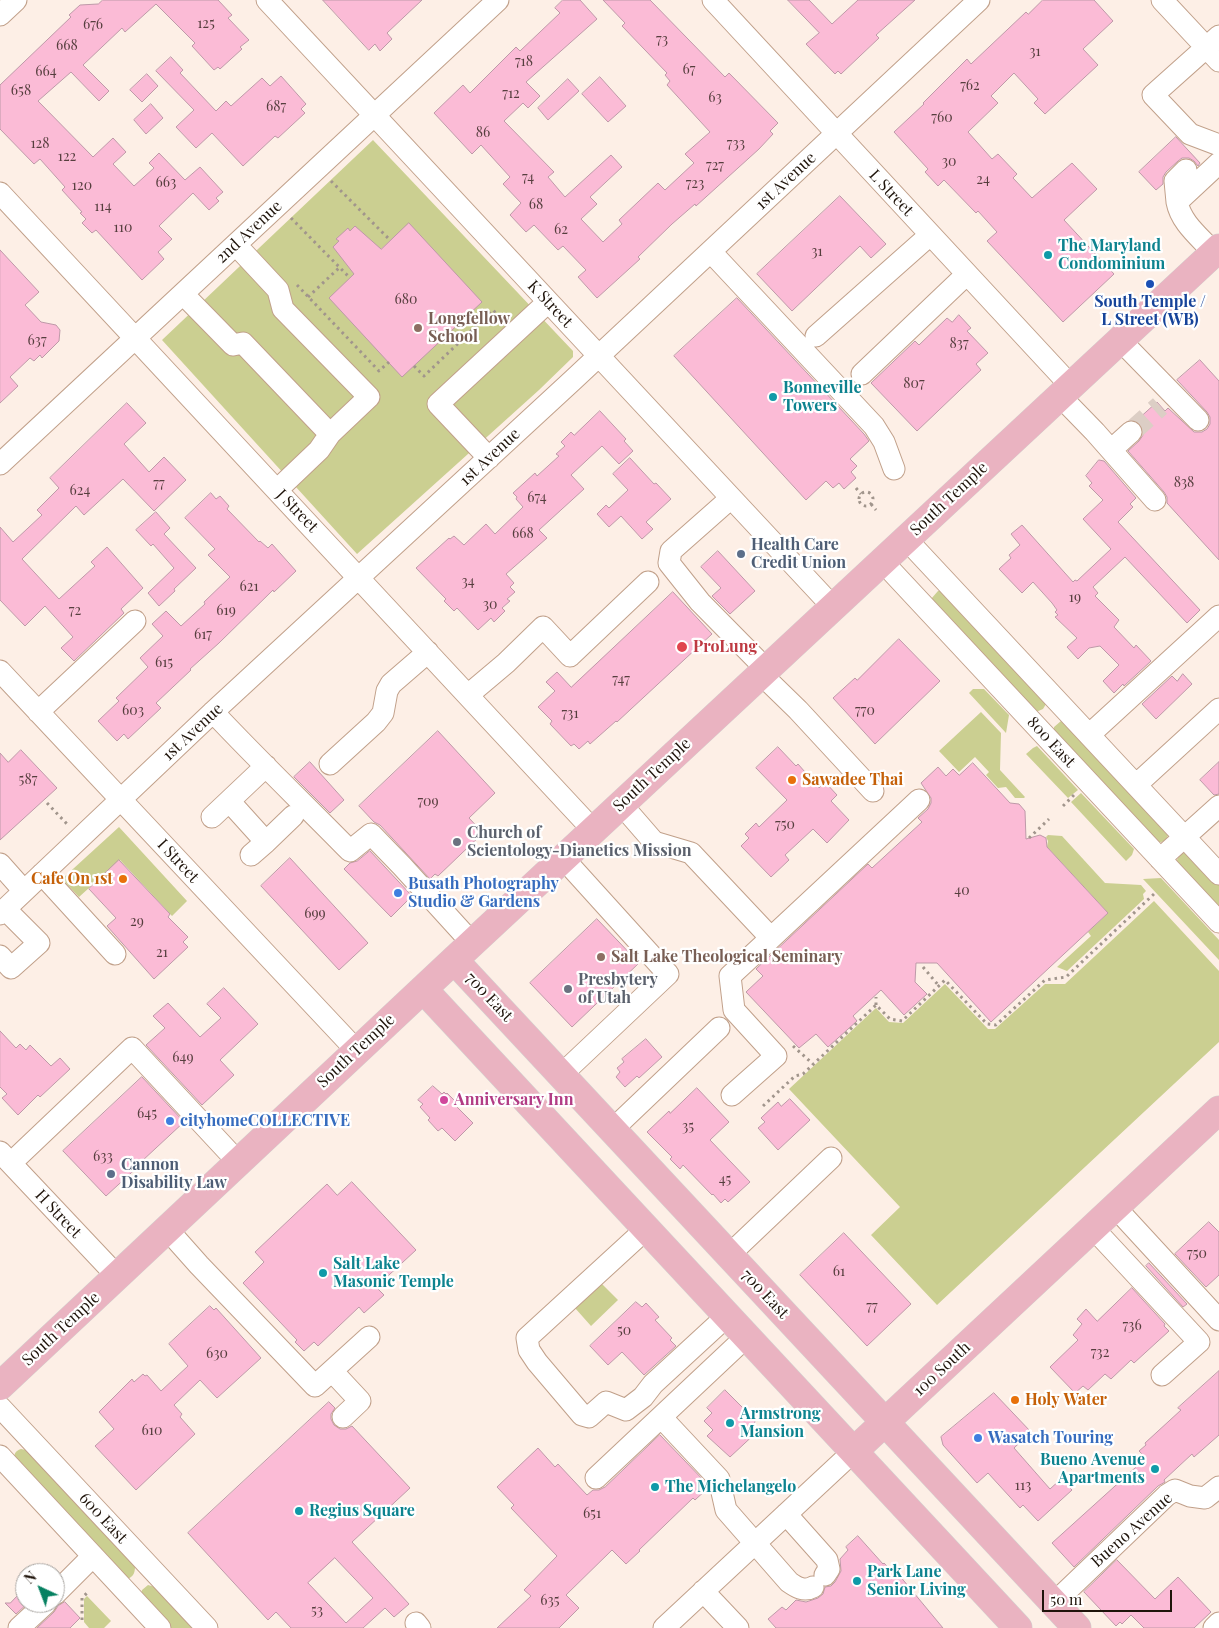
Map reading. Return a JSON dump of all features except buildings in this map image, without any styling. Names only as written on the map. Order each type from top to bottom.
[{"type":"main road","name":"South Temple","points":[[0,1386],[463,951],[1217,250]]},
{"type":"main road","name":"700 East","points":[[463,951],[561,1074],[1077,1628]]},
{"type":"main road","points":[[423,990],[1018,1628]]},
{"type":"main road","name":"100 South","points":[[854,1451],[1219,1110]]},
{"type":"street","points":[[0,15],[16,0]]},
{"type":"street","name":"K Street","points":[[267,0],[833,607]]},
{"type":"street","name":"2nd Avenue","points":[[0,464],[498,0]]},
{"type":"street","name":"L Street","points":[[713,0],[967,274],[1065,391],[1111,450],[1155,500]]},
{"type":"street","name":"1st Avenue","points":[[2,911],[213,712],[599,356],[980,0]]},
{"type":"street","points":[[1162,0],[1214,48],[1153,95],[1190,134],[1217,150]]},
{"type":"street","points":[[1217,150],[1192,165],[1174,181],[1179,212],[1184,221],[1217,250]]},
{"type":"street","points":[[1177,202],[1217,150]]},
{"type":"street","name":"J Street","points":[[0,193],[594,830]]},
{"type":"street","points":[[816,336],[930,235]]},
{"type":"street","points":[[236,245],[278,290],[283,308],[369,397],[330,434],[318,450],[277,490]]},
{"type":"street","points":[[710,252],[874,426],[884,442],[894,469]]},
{"type":"street","points":[[862,374],[967,274]]},
{"type":"street","points":[[183,294],[233,345],[243,343],[330,434]]},
{"type":"street","points":[[489,458],[438,404],[548,302]]},
{"type":"street","points":[[1120,340],[1166,400],[1198,420]]},
{"type":"street","points":[[1111,450],[1131,432]]},
{"type":"street","points":[[730,498],[671,551],[669,563],[700,602],[873,791]]},
{"type":"street","name":"800 East","points":[[906,539],[1219,874]]},
{"type":"street","name":"800 East","points":[[882,561],[1219,922]]},
{"type":"street","points":[[468,695],[506,664],[543,627],[570,656],[648,582]]},
{"type":"street","points":[[1089,735],[1219,616]]},
{"type":"street","points":[[38,712],[135,621]]},
{"type":"street","points":[[330,764],[383,713],[387,691],[391,684],[428,652]]},
{"type":"street","name":"I Street","points":[[0,671],[357,1051]]},
{"type":"street","points":[[1036,726],[1060,703]]},
{"type":"street","points":[[1136,784],[1219,709]]},
{"type":"street","points":[[213,712],[255,757],[350,851],[370,834],[402,866],[463,951]]},
{"type":"street","points":[[212,817],[266,766]]},
{"type":"street","points":[[732,1095],[776,1056],[734,1010],[730,976],[919,800]]},
{"type":"street","points":[[229,801],[258,848],[292,816]]},
{"type":"street","points":[[621,804],[654,842],[691,853],[771,938]]},
{"type":"street","points":[[1160,859],[1219,806]]},
{"type":"street","points":[[561,1074],[668,974],[563,858]]},
{"type":"street","points":[[0,864],[24,891]]},
{"type":"street","points":[[42,874],[115,954]]},
{"type":"street","points":[[2,911],[38,943],[11,968],[4,960]]},
{"type":"street","points":[[612,1130],[719,1028]]},
{"type":"street","points":[[5,1158],[132,1048],[238,1162]]},
{"type":"street","name":"H Street","points":[[5,1158],[117,1276]]},
{"type":"street","points":[[729,1255],[831,1158]]},
{"type":"street","points":[[1115,1207],[1219,1320]]},
{"type":"street","points":[[1093,1228],[1200,1342],[1162,1375]]},
{"type":"street","points":[[167,1229],[315,1386],[369,1337]]},
{"type":"street","points":[[646,1229],[527,1338],[529,1350],[537,1362],[582,1416],[589,1416],[606,1402],[626,1410],[727,1316]]},
{"type":"street","points":[[596,1478],[746,1337]]},
{"type":"street","points":[[332,1371],[360,1401],[344,1417]]},
{"type":"street","name":"600 East","points":[[0,1407],[207,1628]]},
{"type":"street","points":[[661,1417],[719,1479],[726,1510],[789,1582],[798,1588],[809,1589],[829,1569],[827,1560],[786,1514]]},
{"type":"street","name":"100 South","points":[[664,1628],[854,1451]]},
{"type":"street","name":"600 East","points":[[0,1456],[160,1628]]},
{"type":"street","name":"Bueno Avenue","points":[[1054,1603],[1167,1495],[1175,1490],[1190,1496],[1204,1498],[1219,1488]]},
{"type":"street","points":[[65,1584],[93,1556]]},
{"type":"street","points":[[126,1591],[150,1568]]},
{"type":"street","points":[[703,1591],[738,1628]]},
{"type":"street","points":[[19,1628],[35,1613]]},
{"type":"street","points":[[1214,1628],[1219,1623]]},
{"type":"path","points":[[319,168],[390,240]]},
{"type":"path","points":[[279,205],[350,278]]},
{"type":"path","points":[[340,267],[308,297],[379,371],[389,362]]},
{"type":"path","points":[[414,366],[424,376],[493,310],[506,324]]},
{"type":"path","points":[[471,313],[480,323]]},
{"type":"path","points":[[856,488],[861,494]]},
{"type":"path","points":[[866,492],[870,494],[873,500],[871,504],[864,506],[860,504],[858,500],[861,494],[866,492]]},
{"type":"path","points":[[871,504],[876,510]]},
{"type":"path","points":[[1063,806],[1078,792]]},
{"type":"path","points":[[47,803],[70,827]]},
{"type":"path","points":[[1029,838],[1049,819]]},
{"type":"path","points":[[876,997],[876,1005],[890,1019],[902,1021],[945,980],[987,1024],[996,1025],[1045,980],[1066,977],[1154,894]]},
{"type":"path","points":[[923,967],[939,986]]},
{"type":"path","points":[[763,1106],[795,1076],[803,1074],[876,1005]]},
{"type":"path","points":[[82,1620],[82,1598],[88,1592]]},
{"type":"green space","points":[[373,140],[573,351],[573,357],[357,554],[162,340]]},
{"type":"green space","points":[[943,590],[1046,704],[1043,709],[1036,712],[931,599],[938,591]]},
{"type":"green space","points":[[973,689],[984,689],[1009,715],[1006,733],[969,693]]},
{"type":"green space","points":[[981,712],[1001,733],[1000,770],[1024,798],[1015,798],[1006,787],[998,788],[986,775],[989,772],[975,757],[959,772],[939,751]]},
{"type":"green space","points":[[1061,721],[1065,722],[1169,834],[1165,841],[1157,843],[1054,732],[1054,727]]},
{"type":"green space","points":[[1037,746],[1078,790],[1068,798],[1026,754]]},
{"type":"green space","points":[[1081,793],[1134,849],[1132,855],[1126,861],[1071,802]]},
{"type":"green space","points":[[119,827],[187,901],[172,916],[120,860],[79,897],[62,879]]},
{"type":"green space","points":[[1048,835],[1062,836],[1105,883],[1141,885],[1146,891],[1143,894],[1144,899],[1067,971],[1057,967],[1091,936],[1088,932],[1108,913],[1047,847],[1048,841],[1046,837]]},
{"type":"green space","points":[[1188,852],[1219,884],[1219,912],[1176,864],[1177,859],[1183,853]]},
{"type":"green space","points":[[1161,878],[1219,940],[1219,960],[1143,879]]},
{"type":"green space","points":[[1154,901],[1219,971],[1219,1042],[937,1305],[871,1235],[900,1207],[789,1089],[876,1008],[889,1022],[903,1023],[945,984],[988,1029],[995,1029],[1045,984],[1065,984]]},
{"type":"green space","points":[[601,1283],[618,1300],[591,1326],[575,1308]]},
{"type":"green space","points":[[21,1449],[26,1450],[135,1566],[132,1577],[128,1579],[14,1460],[15,1453]]},
{"type":"green space","points":[[148,1585],[155,1587],[194,1628],[168,1628],[141,1594],[142,1590]]},
{"type":"green space","points":[[87,1596],[111,1621],[104,1628],[89,1628],[84,1622],[84,1599]]},
{"type":"tunnel","points":[[1131,432],[1160,406]]},
{"type":"place","name":"The Maryland Condominium","points":[[1048,255]]},
{"type":"place","name":"South Temple / L Street (WB)","points":[[1150,284]]},
{"type":"place","name":"Longfellow School","points":[[418,328]]},
{"type":"place","name":"Bonneville Towers","points":[[773,397]]},
{"type":"place","name":"Health Care Credit Union","points":[[741,554]]},
{"type":"place","name":"ProLung","points":[[682,647]]},
{"type":"place","name":"Sawadee Thai","points":[[792,780]]},
{"type":"place","name":"Church of Scientology-Dianetics Mission","points":[[457,842]]},
{"type":"place","name":"Cafe On 1st","points":[[123,879]]},
{"type":"place","name":"Busath Photography Studio & Gardens","points":[[398,893]]},
{"type":"place","name":"Salt Lake Theological Seminary","points":[[601,957]]},
{"type":"place","name":"Presbytery of Utah","points":[[568,989]]},
{"type":"place","name":"Anniversary Inn","points":[[444,1100]]},
{"type":"place","name":"cityhomeCOLLECTIVE","points":[[170,1121]]},
{"type":"place","name":"Cannon Disability Law","points":[[111,1174]]},
{"type":"place","name":"Salt Lake Masonic Temple","points":[[323,1273]]},
{"type":"place","name":"Holy Water","points":[[1015,1400]]},
{"type":"place","name":"Armstrong Mansion","points":[[730,1423]]},
{"type":"place","name":"Wasatch Touring","points":[[978,1438]]},
{"type":"place","name":"Bueno Avenue Apartments","points":[[1155,1469]]},
{"type":"place","name":"The Michelangelo","points":[[655,1487]]},
{"type":"place","name":"Regius Square","points":[[299,1511]]},
{"type":"place","name":"Park Lane Senior Living","points":[[857,1581]]}]
